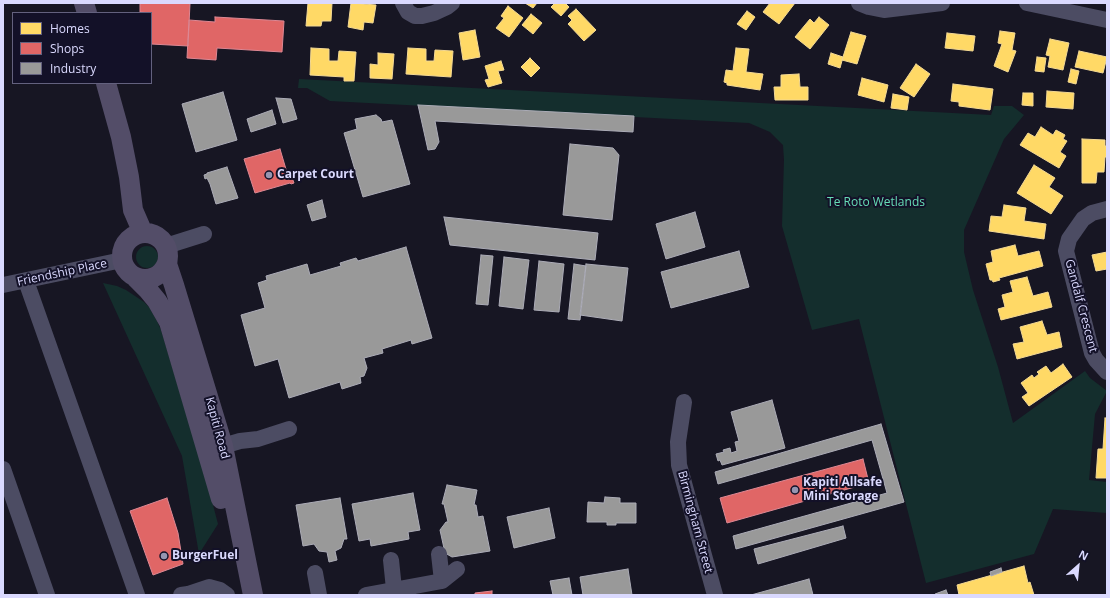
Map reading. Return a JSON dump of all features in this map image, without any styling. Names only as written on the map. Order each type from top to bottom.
[{"type":"main road","points":[[106,84],[121,137],[129,177],[133,210],[143,233]]},
{"type":"main road","points":[[143,233],[157,236],[167,255],[164,270],[155,278],[142,280],[132,276],[126,270],[122,260],[122,254],[126,242],[131,237],[143,233]]},
{"type":"main road","name":"Kapiti Road","points":[[167,255],[223,446],[253,595]]},
{"type":"main road","name":"Kapiti Road","points":[[136,278],[158,301],[169,322],[227,520],[240,595]]},
{"type":"main road","points":[[215,475],[223,446]]},
{"type":"street","points":[[403,3],[408,12],[415,16],[434,13],[447,8],[452,3]]},
{"type":"street","points":[[859,3],[884,10],[942,3]]},
{"type":"street","points":[[1027,3],[1107,20]]},
{"type":"street","name":"Gandalf Crescent","points":[[1107,209],[1092,213],[1083,219],[1069,239],[1066,251],[1092,353],[1107,372]]},
{"type":"street","points":[[167,255],[204,234]]},
{"type":"street","name":"Friendship Place","points":[[3,285],[122,260]]},
{"type":"street","points":[[26,281],[136,595]]},
{"type":"street","name":"Birmingham Street","points":[[684,402],[678,442],[679,465],[715,595]]},
{"type":"street","points":[[223,446],[240,441],[258,439],[289,429]]},
{"type":"street","points":[[3,469],[47,595]]},
{"type":"street","points":[[439,554],[442,581]]},
{"type":"street","points":[[391,560],[394,589]]},
{"type":"street","points":[[366,595],[442,581],[457,569]]},
{"type":"street","points":[[315,572],[318,595]]},
{"type":"street","points":[[181,595],[210,587],[220,590],[226,595]]},
{"type":"green space","name":"Te Roto Wetlands","points":[[299,79],[991,115],[994,106],[1012,106],[1024,115],[1004,139],[964,230],[964,252],[973,290],[998,367],[1013,423],[1085,371],[1090,378],[1107,391],[1095,414],[1089,480],[1107,482],[1107,513],[1053,509],[1034,554],[926,583],[859,319],[812,330],[782,226],[783,145],[770,132],[749,123],[330,101],[307,88],[298,88]]},
{"type":"green space","points":[[147,246],[155,249],[158,257],[155,265],[147,268],[139,265],[136,257],[139,249]]},
{"type":"green space","points":[[103,283],[117,286],[126,290],[144,302],[149,307],[161,330],[207,482],[218,524],[199,554],[182,456]]},
{"type":"building: Homes","points":[[308,3],[332,3],[331,21],[322,21],[321,26],[306,26]]},
{"type":"building: Homes","points":[[351,3],[376,5],[373,23],[364,22],[363,30],[348,27]]},
{"type":"building: Homes","points":[[525,3],[537,3],[533,8]]},
{"type":"building: Homes","points":[[555,3],[565,3],[569,7],[561,16],[551,7]]},
{"type":"building: Homes","points":[[770,3],[795,3],[779,24],[763,12]]},
{"type":"building: Homes","points":[[508,6],[523,18],[509,37],[496,28],[504,18],[501,16]]},
{"type":"building: Homes","points":[[576,9],[596,30],[584,41],[568,24],[572,20],[568,16]]},
{"type":"building: Homes","points":[[747,11],[755,17],[746,30],[737,24]]},
{"type":"building: Homes","points":[[531,14],[542,23],[533,34],[522,25]]},
{"type":"building: Homes","points":[[819,17],[829,25],[810,49],[795,37],[810,19],[814,23]]},
{"type":"building: Homes","points":[[475,30],[480,57],[463,60],[459,33]]},
{"type":"building: Homes","points":[[1000,31],[1015,33],[1012,50],[1016,51],[1008,72],[994,66],[1002,44],[998,43]]},
{"type":"building: Homes","points":[[851,32],[866,36],[857,64],[842,60]]},
{"type":"building: Homes","points":[[947,33],[975,36],[973,51],[945,48]]},
{"type":"building: Homes","points":[[1050,39],[1069,43],[1063,70],[1048,67],[1050,56],[1046,55]]},
{"type":"building: Homes","points":[[311,48],[329,49],[329,61],[338,61],[339,51],[356,52],[354,81],[344,81],[344,77],[310,75]]},
{"type":"building: Homes","points":[[408,48],[426,49],[426,61],[434,61],[435,50],[453,51],[451,77],[406,74]]},
{"type":"building: Homes","points":[[736,48],[749,49],[746,72],[763,74],[760,90],[727,85],[727,83],[724,82],[726,70],[733,71]]},
{"type":"building: Homes","points":[[1079,51],[1107,57],[1103,73],[1075,67]]},
{"type":"building: Homes","points":[[378,53],[394,54],[392,79],[370,78],[370,64],[378,65]]},
{"type":"building: Homes","points":[[831,53],[843,57],[840,68],[828,64]]},
{"type":"building: Homes","points":[[1037,57],[1046,58],[1044,72],[1035,71]]},
{"type":"building: Homes","points":[[530,58],[540,68],[531,77],[521,67]]},
{"type":"building: Homes","points":[[501,61],[504,70],[498,71],[502,83],[488,87],[485,80],[489,79],[485,66]]},
{"type":"building: Homes","points":[[916,64],[930,74],[914,97],[900,88]]},
{"type":"building: Homes","points":[[1071,69],[1079,71],[1076,84],[1068,82]]},
{"type":"building: Homes","points":[[799,74],[800,87],[808,87],[808,100],[775,100],[774,87],[781,87],[781,75]]},
{"type":"building: Homes","points":[[862,78],[888,85],[884,102],[858,95]]},
{"type":"building: Homes","points":[[953,84],[993,89],[990,110],[959,106],[959,102],[951,101]]},
{"type":"building: Homes","points":[[1047,91],[1074,93],[1073,109],[1046,107]]},
{"type":"building: Homes","points":[[1023,93],[1033,93],[1033,106],[1022,105]]},
{"type":"building: Homes","points":[[893,94],[909,97],[907,110],[891,108]]},
{"type":"building: Homes","points":[[1041,127],[1053,135],[1056,130],[1065,135],[1063,139],[1067,141],[1060,152],[1066,156],[1059,168],[1020,145],[1028,133],[1035,137]]},
{"type":"building: Homes","points":[[1082,139],[1105,140],[1105,146],[1107,146],[1107,157],[1105,157],[1104,172],[1097,172],[1096,183],[1082,183]]},
{"type":"building: Homes","points":[[1034,165],[1055,178],[1049,187],[1063,196],[1051,214],[1017,193]]},
{"type":"building: Homes","points":[[1004,205],[1026,208],[1024,221],[1046,224],[1044,239],[989,231],[991,216],[1002,217]]},
{"type":"building: Homes","points":[[1015,245],[1018,256],[1039,251],[1043,266],[999,278],[1000,280],[993,282],[990,280],[986,264],[993,262],[991,251]]},
{"type":"building: Homes","points":[[1107,252],[1107,269],[1096,271],[1092,255]]},
{"type":"building: Homes","points":[[1027,277],[1033,296],[1048,292],[1052,307],[1001,320],[998,309],[1005,307],[1002,295],[1013,292],[1010,281]]},
{"type":"building: Homes","points":[[1042,321],[1047,335],[1059,332],[1062,347],[1017,359],[1013,344],[1024,342],[1020,327]]},
{"type":"building: Homes","points":[[1063,364],[1072,377],[1029,406],[1022,397],[1028,393],[1021,383],[1032,375],[1034,378],[1039,374],[1037,372],[1046,366],[1051,373]]},
{"type":"building: Homes","points":[[1105,418],[1107,418],[1107,478],[1096,478],[1098,449],[1103,449]]},
{"type":"building: Homes","points":[[1024,566],[1028,583],[1030,582],[1034,595],[959,595],[957,585]]},
{"type":"building: Shops","points":[[140,3],[190,3],[188,46],[152,44],[152,12],[140,12]]},
{"type":"building: Shops","points":[[215,17],[284,21],[282,52],[217,48],[216,60],[187,58],[189,20],[215,22]]},
{"type":"building: Shops","points":[[280,149],[288,176],[291,175],[294,183],[255,193],[244,159]]},
{"type":"building: Shops","name":"Kapiti Allsafe Mini Storage","points":[[863,459],[869,483],[727,523],[720,498]]},
{"type":"building: Shops","points":[[167,498],[178,533],[183,564],[153,575],[130,511]]},
{"type":"building: Shops","points":[[492,591],[492,595],[475,595],[475,593]]},
{"type":"building: Industry","points":[[223,92],[237,140],[196,152],[182,104]]},
{"type":"building: Industry","points":[[276,98],[291,99],[297,119],[283,123]]},
{"type":"building: Industry","points":[[418,105],[634,116],[633,132],[435,121],[439,142],[435,149],[428,150]]},
{"type":"building: Industry","points":[[272,110],[276,124],[251,132],[247,119]]},
{"type":"building: Industry","points":[[376,115],[382,122],[392,120],[410,184],[363,197],[344,133],[357,129],[355,119]]},
{"type":"building: Industry","points":[[570,144],[613,148],[619,155],[612,220],[563,215]]},
{"type":"building: Industry","points":[[227,167],[238,198],[216,204],[210,184],[207,178],[205,179],[204,175]]},
{"type":"building: Industry","points":[[322,200],[326,217],[312,221],[307,205]]},
{"type":"building: Industry","points":[[695,212],[705,247],[666,259],[656,224]]},
{"type":"building: Industry","points":[[444,217],[598,233],[595,260],[450,245]]},
{"type":"building: Industry","points":[[406,247],[432,338],[412,344],[411,340],[382,349],[383,353],[364,358],[367,368],[364,376],[360,377],[361,383],[342,389],[340,382],[289,398],[278,359],[255,366],[241,315],[265,308],[258,283],[267,280],[266,276],[307,264],[310,275],[341,266],[340,263],[356,258],[358,261]]},
{"type":"building: Industry","points":[[739,251],[749,287],[671,308],[661,272]]},
{"type":"building: Industry","points":[[481,255],[493,256],[488,305],[476,304]]},
{"type":"building: Industry","points":[[504,257],[529,260],[523,309],[499,306]]},
{"type":"building: Industry","points":[[539,261],[564,264],[559,312],[534,310]]},
{"type":"building: Industry","points":[[574,264],[586,266],[580,320],[568,319]]},
{"type":"building: Industry","points":[[586,264],[628,268],[622,321],[580,315]]},
{"type":"building: Industry","points":[[772,400],[785,448],[722,465],[720,460],[718,461],[716,454],[724,452],[723,450],[730,448],[731,453],[737,451],[735,442],[739,441],[731,412]]},
{"type":"building: Industry","points":[[881,424],[904,502],[736,549],[733,536],[887,493],[872,440],[718,484],[715,472]]},
{"type":"building: Industry","points":[[447,485],[477,490],[474,505],[476,505],[478,517],[483,516],[490,551],[452,557],[445,553],[440,530],[446,522],[448,522],[444,504],[442,504]]},
{"type":"building: Industry","points":[[413,493],[420,530],[408,532],[409,539],[371,546],[370,539],[359,541],[352,504]]},
{"type":"building: Industry","points":[[605,497],[620,498],[620,503],[636,503],[636,523],[616,523],[616,525],[607,525],[607,522],[587,522],[588,502],[604,503]]},
{"type":"building: Industry","points":[[340,498],[347,539],[344,539],[341,548],[335,551],[337,560],[329,562],[327,552],[319,551],[314,544],[303,546],[296,505]]},
{"type":"building: Industry","points":[[549,508],[555,538],[514,548],[507,517]]},
{"type":"building: Industry","points":[[843,526],[846,538],[758,564],[754,549]]},
{"type":"building: Industry","points":[[1001,568],[1002,572],[991,576],[990,572]]},
{"type":"building: Industry","points":[[628,569],[632,595],[583,595],[580,577]]},
{"type":"building: Industry","points":[[569,578],[572,595],[553,595],[550,581]]},
{"type":"building: Industry","points":[[809,579],[813,595],[751,595]]},
{"type":"building: Industry","points":[[946,590],[948,595],[935,595],[935,594]]},
{"type":"place","name":"Carpet Court","points":[[269,175]]},
{"type":"place","name":"Kapiti Allsafe Mini Storage","points":[[795,490]]},
{"type":"place","name":"BurgerFuel","points":[[164,556]]}]
